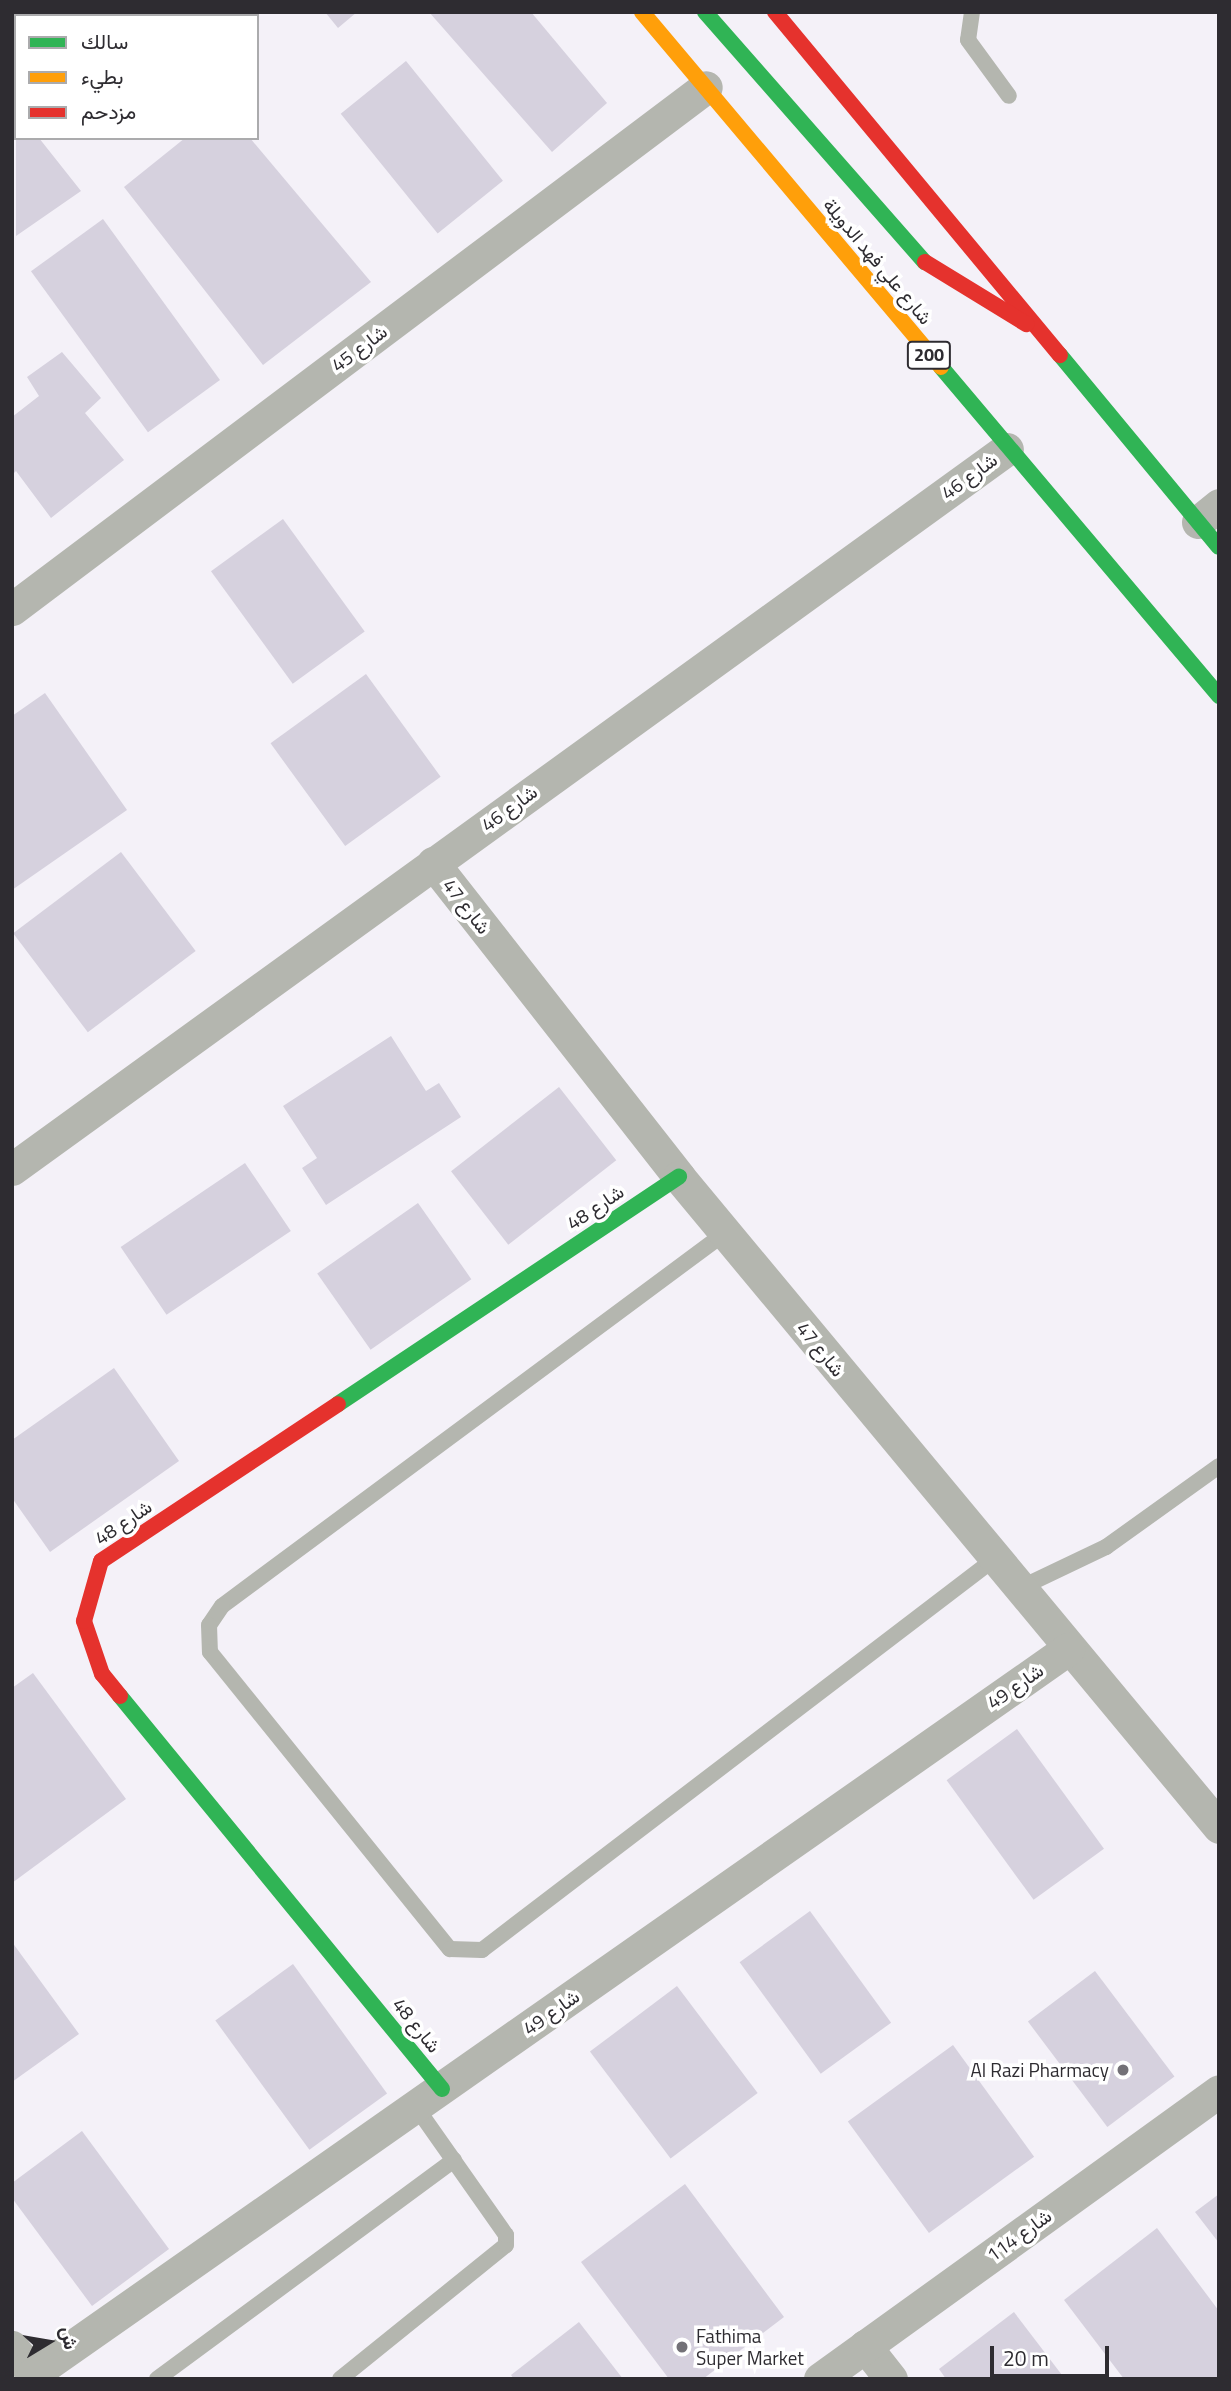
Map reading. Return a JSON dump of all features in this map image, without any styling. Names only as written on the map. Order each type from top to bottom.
[{"type":"main road","name":"شارع علي فهد الدويلة","points":[[642,12],[1007,449],[1219,696]]},
{"type":"main road","points":[[705,12],[917,255],[955,285],[1041,330]]},
{"type":"main road","points":[[775,12],[1041,330],[1212,525]]},
{"type":"main road","points":[[799,12],[903,166]]},
{"type":"main road","name":"شارع 48","points":[[429,2098],[102,1674],[84,1621],[102,1561],[678,1177]]},
{"type":"street","name":"شارع 45","points":[[12,609],[706,87]]},
{"type":"street","name":"شارع 46","points":[[12,1169],[1007,449]]},
{"type":"street","name":"شارع 47","points":[[433,863],[678,1177],[993,1560],[1219,1827]]},
{"type":"street","name":"شارع 49","points":[[32,2377],[1068,1648]]},
{"type":"street","name":"شارع 114","points":[[820,2379],[1219,2091]]},
{"type":"street","points":[[865,2346],[891,2379]]},
{"type":"street","points":[[12,2347],[32,2377]]},
{"type":"lane","points":[[972,12],[968,40],[1009,96]]},
{"type":"lane","points":[[725,1233],[222,1606],[209,1625],[210,1652],[450,1949],[482,1950],[993,1560]]},
{"type":"lane","points":[[1018,1589],[1106,1548],[1219,1466]]},
{"type":"lane","points":[[340,2379],[506,2245],[454,2160],[429,2098]]},
{"type":"lane","points":[[157,2379],[454,2160]]},
{"type":"building","points":[[325,12],[357,12],[338,28]]},
{"type":"building","points":[[429,12],[531,12],[607,103],[552,152]]},
{"type":"building","points":[[406,61],[503,181],[438,234],[341,114]]},
{"type":"building","points":[[16,140],[41,140],[81,191],[16,236]]},
{"type":"building","points":[[183,140],[252,140],[371,282],[263,365],[124,187]]},
{"type":"building","points":[[103,219],[220,380],[148,432],[31,271]]},
{"type":"building","points":[[62,352],[101,398],[85,413],[124,460],[51,518],[16,471],[12,475],[12,417],[39,396],[27,377]]},
{"type":"building","points":[[283,519],[365,631],[293,684],[211,571]]},
{"type":"building","points":[[366,674],[441,777],[345,846],[271,743]]},
{"type":"building","points":[[45,693],[127,810],[12,890],[12,716]]},
{"type":"building","points":[[121,852],[196,951],[88,1032],[13,933]]},
{"type":"building","points":[[391,1036],[426,1091],[439,1083],[461,1117],[326,1205],[302,1168],[317,1158],[283,1106]]},
{"type":"building","points":[[559,1087],[616,1160],[508,1245],[451,1171]]},
{"type":"building","points":[[245,1163],[291,1231],[166,1315],[121,1247]]},
{"type":"building","points":[[418,1203],[471,1279],[371,1350],[317,1274]]},
{"type":"building","points":[[114,1368],[179,1461],[50,1552],[12,1498],[12,1440]]},
{"type":"building","points":[[33,1673],[126,1799],[12,1883],[12,1688]]},
{"type":"building","points":[[1017,1729],[1104,1849],[1034,1900],[947,1780]]},
{"type":"building","points":[[810,1911],[891,2023],[821,2074],[740,1962]]},
{"type":"building","points":[[12,1942],[79,2034],[12,2082]]},
{"type":"building","points":[[293,1964],[387,2093],[309,2150],[215,2020]]},
{"type":"building","points":[[1095,1971],[1174,2076],[1107,2127],[1028,2022]]},
{"type":"building","points":[[677,1986],[758,2093],[671,2159],[590,2052]]},
{"type":"building","points":[[953,2045],[1034,2157],[929,2233],[848,2121]]},
{"type":"building","points":[[82,2131],[169,2249],[92,2306],[12,2198],[12,2183]]},
{"type":"building","points":[[685,2184],[784,2317],[703,2379],[669,2379],[581,2262]]},
{"type":"building","points":[[1219,2194],[1219,2243],[1195,2212]]},
{"type":"building","points":[[1157,2228],[1219,2311],[1219,2379],[1124,2379],[1064,2300]]},
{"type":"building","points":[[1014,2312],[1065,2379],[946,2379],[939,2369]]},
{"type":"building","points":[[579,2322],[623,2379],[514,2379],[511,2375]]},
{"type":"traffic: fast","points":[[705,12],[925,262]]},
{"type":"traffic: fast","points":[[1060,355],[1219,547]]},
{"type":"traffic: fast","points":[[941,367],[1219,696]]},
{"type":"traffic: fast","points":[[338,1404],[679,1177]]},
{"type":"traffic: fast","points":[[120,1696],[442,2089]]},
{"type":"traffic: slow","points":[[642,12],[941,367]]},
{"type":"traffic: jam","points":[[775,12],[1060,355]]},
{"type":"traffic: jam","points":[[925,262],[1026,324]]},
{"type":"traffic: jam","points":[[120,1696],[102,1674],[84,1621],[101,1561],[338,1404]]},
{"type":"place","name":"Al Razi Pharmacy","points":[[1123,2070]]},
{"type":"place","name":"Fathima Super Market","points":[[682,2347]]}]
